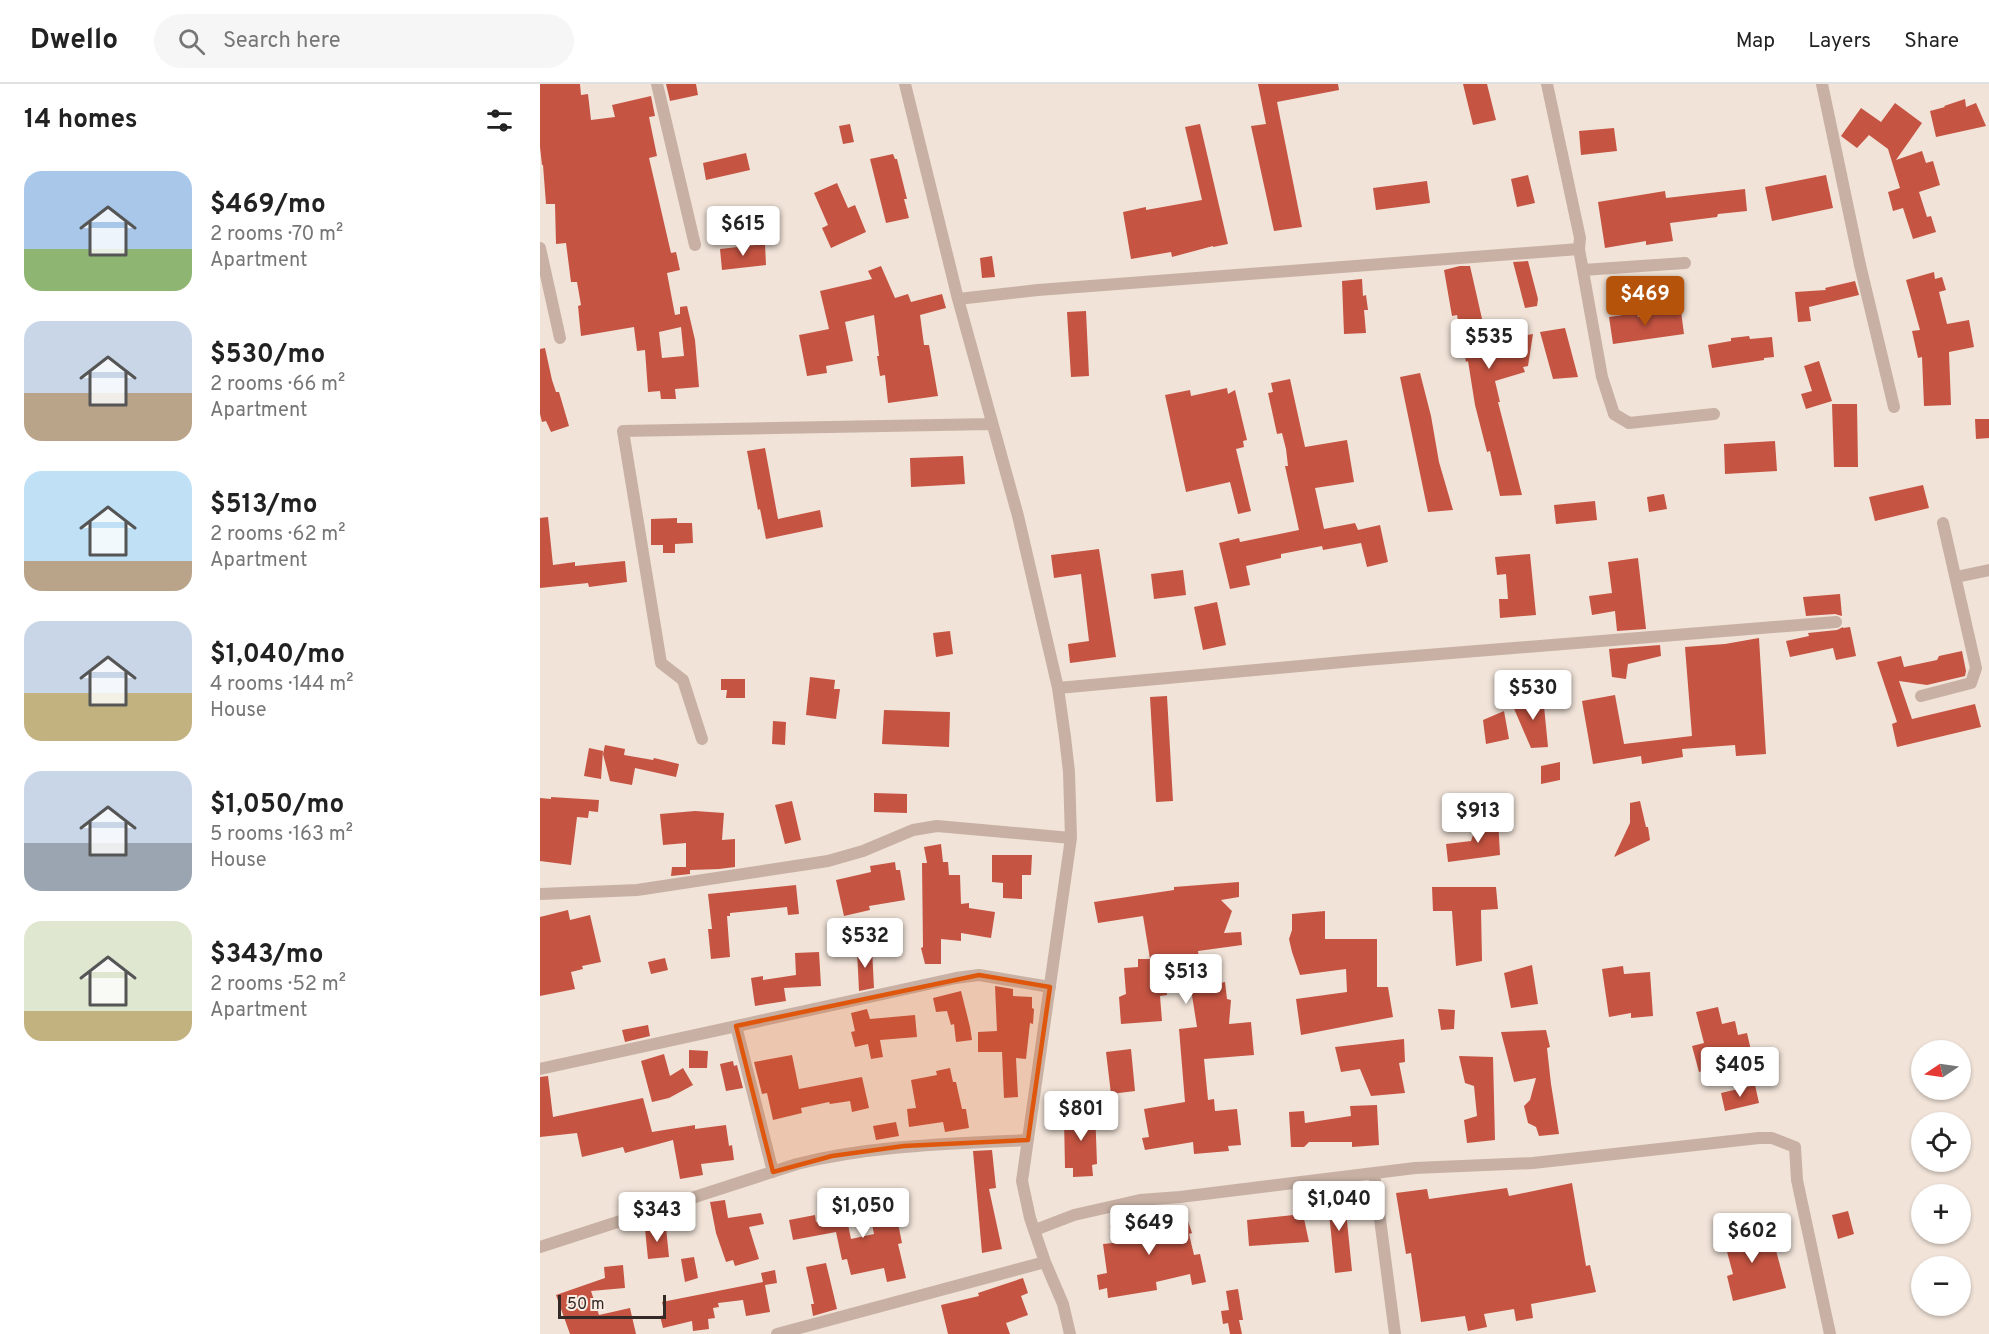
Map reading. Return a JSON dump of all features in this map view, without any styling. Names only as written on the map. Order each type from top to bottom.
[{"type":"street","points":[[657,84],[695,245]]},
{"type":"street","points":[[905,84],[957,299],[1018,516],[1058,688],[1069,771],[1071,838],[1022,1181],[1045,1262],[1063,1304],[1070,1334]]},
{"type":"street","points":[[1546,84],[1580,238],[1579,249],[1602,377],[1614,414],[1629,423],[1714,414]]},
{"type":"street","points":[[1822,84],[1860,265],[1894,407]]},
{"type":"street","points":[[540,248],[560,338]]},
{"type":"street","points":[[957,299],[1038,290],[1579,249]]},
{"type":"street","points":[[1583,270],[1685,263]]},
{"type":"street","points":[[702,739],[683,680],[662,663],[623,431],[991,424]]},
{"type":"street","points":[[1921,696],[1971,683],[1976,668],[1943,523]]},
{"type":"street","points":[[1956,577],[1989,570]]},
{"type":"street","points":[[1058,688],[1365,660],[1836,622]]},
{"type":"street","points":[[540,894],[638,890],[828,861],[863,852],[913,830],[931,826],[1071,838]]},
{"type":"street","points":[[540,1070],[956,978],[979,975],[1050,987]]},
{"type":"street","points":[[736,1026],[773,1172]]},
{"type":"street","points":[[1035,1230],[1074,1215],[1140,1200],[1429,1167],[1533,1163],[1772,1138],[1795,1147],[1797,1180],[1830,1334]]},
{"type":"street","points":[[540,1247],[773,1172],[832,1156],[904,1146],[1028,1140]]},
{"type":"street","points":[[1374,1173],[1395,1334]]},
{"type":"street","points":[[777,1334],[1045,1262]]},
{"type":"highlighted area","points":[[979,975],[1050,987],[1028,1140],[904,1146],[832,1156],[773,1172],[736,1026]]},
{"type":"building","points":[[540,84],[580,84],[581,95],[588,94],[591,120],[615,117],[612,105],[651,96],[655,116],[649,117],[657,156],[649,158],[671,253],[676,252],[680,270],[667,273],[675,315],[680,314],[680,307],[687,306],[695,340],[699,387],[675,389],[676,399],[661,399],[660,391],[648,392],[645,350],[637,351],[634,327],[581,336],[578,306],[581,305],[577,282],[571,282],[566,243],[556,244],[555,204],[546,204],[540,147]],"holes":[[[681,327],[684,356],[662,358],[659,332]]]},
{"type":"building","points":[[666,84],[696,84],[698,95],[670,101]]},
{"type":"building","points":[[1258,84],[1338,84],[1339,90],[1277,102],[1302,227],[1274,231],[1251,126],[1266,124]]},
{"type":"building","points":[[1463,84],[1487,84],[1496,120],[1473,125]]},
{"type":"building","points":[[1965,99],[1966,107],[1976,103],[1986,126],[1936,137],[1930,111]]},
{"type":"building","points":[[1895,103],[1922,123],[1896,160],[1922,151],[1926,163],[1933,161],[1940,185],[1919,192],[1927,217],[1931,216],[1936,232],[1913,239],[1903,208],[1893,211],[1888,192],[1900,188],[1888,149],[1869,135],[1857,148],[1841,136],[1861,108],[1881,122]]},
{"type":"building","points":[[850,124],[854,142],[843,144],[839,126]]},
{"type":"building","points":[[1200,124],[1228,244],[1172,257],[1171,252],[1131,259],[1123,212],[1202,200],[1185,127]]},
{"type":"building","points":[[1614,128],[1617,151],[1581,155],[1579,131]]},
{"type":"building","points":[[746,153],[750,170],[706,180],[703,163]]},
{"type":"building","points":[[893,154],[897,159],[907,199],[904,199],[909,218],[886,223],[870,159]]},
{"type":"building","points":[[1528,175],[1535,203],[1517,207],[1511,179]]},
{"type":"building","points":[[1826,175],[1833,208],[1772,221],[1765,187]]},
{"type":"building","points":[[1427,181],[1430,203],[1376,210],[1373,188]]},
{"type":"building","points":[[837,183],[848,208],[855,205],[866,232],[831,248],[822,228],[828,225],[814,193]]},
{"type":"building","points":[[1745,189],[1747,211],[1670,223],[1673,241],[1646,245],[1646,241],[1605,248],[1598,202],[1665,191],[1666,198]]},
{"type":"building","points":[[765,244],[766,265],[722,270],[720,249]]},
{"type":"building","points":[[992,256],[995,277],[982,278],[980,258]]},
{"type":"building","points":[[1528,261],[1538,299],[1537,306],[1525,308],[1513,262]]},
{"type":"building","points":[[881,266],[895,298],[908,294],[911,302],[942,294],[946,308],[920,315],[924,345],[929,345],[938,396],[888,403],[885,375],[880,376],[874,315],[845,322],[853,361],[826,366],[827,373],[807,376],[799,335],[829,329],[820,291],[872,279],[868,271]]},
{"type":"building","points":[[1470,266],[1485,332],[1517,323],[1521,336],[1533,334],[1528,366],[1523,367],[1525,372],[1495,381],[1500,402],[1498,402],[1522,495],[1500,496],[1490,451],[1487,452],[1457,315],[1452,316],[1444,270]]},
{"type":"building","points":[[1934,272],[1935,279],[1942,277],[1946,290],[1939,292],[1947,324],[1969,320],[1974,347],[1949,352],[1951,405],[1924,406],[1922,357],[1918,358],[1912,331],[1920,330],[1906,280]]},
{"type":"building","points":[[1362,279],[1363,296],[1366,295],[1368,310],[1364,310],[1366,333],[1344,334],[1342,281]]},
{"type":"building","points":[[1855,281],[1859,295],[1809,307],[1811,321],[1798,322],[1795,292],[1826,290],[1825,288]]},
{"type":"building","points":[[1086,311],[1089,376],[1071,377],[1067,312]]},
{"type":"building","points":[[1681,311],[1684,334],[1613,344],[1609,317],[1637,313],[1638,317]]},
{"type":"building","points":[[1565,328],[1578,377],[1553,379],[1540,332]]},
{"type":"building","points":[[1749,336],[1750,339],[1772,337],[1774,357],[1712,368],[1708,345],[1731,341],[1731,338]]},
{"type":"building","points":[[545,348],[552,380],[556,392],[559,392],[569,426],[551,432],[546,421],[542,422],[540,414],[540,349]]},
{"type":"building","points":[[1819,361],[1832,401],[1806,409],[1801,394],[1812,391],[1804,366]]},
{"type":"building","points":[[1420,373],[1439,462],[1453,510],[1428,512],[1400,377]]},
{"type":"building","points":[[1290,379],[1305,447],[1347,440],[1354,482],[1315,488],[1324,529],[1355,523],[1358,530],[1380,525],[1388,562],[1367,567],[1361,543],[1323,550],[1322,546],[1281,554],[1281,558],[1246,566],[1250,585],[1230,589],[1219,543],[1239,538],[1240,542],[1299,530],[1285,466],[1288,466],[1286,449],[1282,433],[1277,434],[1268,393],[1273,392],[1271,383]]},
{"type":"building","points":[[1227,388],[1228,394],[1235,390],[1247,440],[1243,441],[1244,447],[1236,449],[1251,511],[1238,514],[1230,482],[1186,492],[1165,395],[1190,390],[1191,396]]},
{"type":"building","points":[[1832,404],[1857,404],[1858,467],[1834,467]]},
{"type":"building","points":[[1975,419],[1989,419],[1989,438],[1976,439]]},
{"type":"building","points":[[1775,441],[1777,471],[1725,474],[1724,444]]},
{"type":"building","points":[[765,448],[778,519],[820,510],[823,527],[766,539],[747,451]]},
{"type":"building","points":[[963,456],[965,484],[911,487],[910,458]]},
{"type":"building","points":[[1923,485],[1929,508],[1875,521],[1869,497]]},
{"type":"building","points":[[1664,494],[1667,509],[1649,512],[1647,497]]},
{"type":"building","points":[[1595,501],[1597,520],[1556,524],[1554,505]]},
{"type":"building","points":[[548,517],[553,565],[575,562],[575,566],[625,561],[627,582],[589,587],[588,583],[540,588],[540,518]]},
{"type":"building","points":[[677,518],[677,523],[692,523],[693,543],[675,544],[675,553],[663,553],[663,545],[651,545],[651,519]]},
{"type":"building","points":[[1099,549],[1116,657],[1070,663],[1068,644],[1089,641],[1081,574],[1054,578],[1051,555]]},
{"type":"building","points":[[1530,554],[1536,615],[1500,618],[1499,599],[1508,599],[1506,574],[1497,575],[1495,557]]},
{"type":"building","points":[[1638,558],[1646,629],[1617,631],[1615,611],[1592,615],[1589,596],[1612,593],[1608,562]]},
{"type":"building","points":[[1183,570],[1186,595],[1154,599],[1151,574]]},
{"type":"building","points":[[1840,594],[1842,616],[1835,614],[1806,616],[1803,597]]},
{"type":"building","points":[[1217,602],[1226,645],[1203,650],[1194,607]]},
{"type":"building","points":[[1850,627],[1856,656],[1836,660],[1833,648],[1790,657],[1786,641],[1809,636],[1808,633],[1837,630]]},
{"type":"building","points":[[950,631],[953,654],[936,657],[933,633]]},
{"type":"building","points":[[1759,638],[1766,754],[1736,756],[1735,745],[1682,749],[1683,757],[1642,764],[1641,756],[1593,764],[1582,701],[1615,695],[1624,744],[1692,736],[1685,647],[1725,644]]},
{"type":"building","points":[[1660,645],[1661,656],[1628,664],[1626,679],[1612,677],[1609,649]]},
{"type":"building","points":[[1962,651],[1965,676],[1927,685],[1899,681],[1912,719],[1975,704],[1981,727],[1897,747],[1892,724],[1897,722],[1877,662],[1901,656],[1904,667],[1937,660],[1939,656]]},
{"type":"building","points":[[810,677],[835,680],[834,689],[840,689],[836,719],[806,715]]},
{"type":"building","points":[[721,679],[745,679],[745,698],[726,698],[727,690],[721,690]]},
{"type":"building","points":[[1167,696],[1173,801],[1156,802],[1150,697]]},
{"type":"building","points":[[1543,696],[1548,747],[1531,748],[1512,704]]},
{"type":"building","points":[[884,710],[950,712],[949,747],[882,744]]},
{"type":"building","points":[[1504,711],[1509,739],[1486,744],[1483,720]]},
{"type":"building","points":[[773,721],[786,722],[785,745],[772,744]]},
{"type":"building","points":[[605,745],[625,749],[624,755],[653,760],[654,758],[679,764],[676,777],[635,768],[632,785],[610,781],[603,754]]},
{"type":"building","points":[[589,748],[603,751],[601,779],[584,776]]},
{"type":"building","points":[[1560,762],[1560,780],[1541,784],[1541,766]]},
{"type":"building","points":[[874,793],[907,794],[907,813],[874,812]]},
{"type":"building","points":[[551,797],[599,800],[598,812],[589,811],[588,818],[577,817],[571,865],[540,861],[540,798],[551,799]]},
{"type":"building","points":[[792,801],[801,840],[785,844],[775,805]]},
{"type":"building","points":[[1640,801],[1650,840],[1614,857],[1630,823],[1630,803]]},
{"type":"building","points":[[695,811],[724,813],[722,840],[735,839],[735,867],[690,870],[690,874],[671,876],[672,867],[686,867],[686,843],[663,845],[660,814]]},
{"type":"building","points":[[1498,818],[1500,855],[1448,862],[1446,844],[1471,841],[1473,835],[1480,835],[1482,820]]},
{"type":"building","points":[[941,844],[943,862],[948,862],[949,875],[960,875],[961,904],[969,903],[969,908],[995,912],[991,938],[961,933],[961,941],[941,939],[941,964],[925,964],[921,948],[923,947],[922,863],[927,863],[924,847]]},
{"type":"building","points":[[992,855],[1032,855],[1031,875],[1022,875],[1022,899],[1003,898],[1003,883],[992,882]]},
{"type":"building","points":[[895,862],[896,870],[900,870],[905,900],[869,906],[870,910],[844,916],[836,880],[871,872],[870,866]]},
{"type":"building","points":[[1239,882],[1239,897],[1221,900],[1232,911],[1224,933],[1241,932],[1242,945],[1198,951],[1201,977],[1213,975],[1215,984],[1225,982],[1227,999],[1231,1000],[1229,1024],[1251,1022],[1254,1055],[1204,1059],[1208,1100],[1214,1099],[1215,1111],[1237,1109],[1241,1145],[1228,1146],[1229,1151],[1194,1154],[1193,1142],[1145,1150],[1142,1138],[1149,1137],[1144,1109],[1185,1102],[1179,1029],[1197,1027],[1188,970],[1165,973],[1167,995],[1160,996],[1162,1021],[1121,1024],[1119,997],[1126,994],[1124,968],[1138,967],[1138,959],[1150,959],[1143,916],[1098,923],[1094,902],[1174,890],[1174,887]]},
{"type":"building","points":[[796,885],[799,914],[788,915],[787,907],[730,913],[730,916],[727,916],[730,957],[711,959],[708,929],[712,929],[708,894]]},
{"type":"building","points":[[1432,887],[1496,887],[1498,909],[1481,910],[1482,961],[1456,966],[1452,911],[1433,911]]},
{"type":"building","points":[[568,910],[570,920],[590,915],[601,962],[582,966],[583,969],[571,972],[575,989],[540,996],[540,917]]},
{"type":"building","points":[[1325,911],[1325,939],[1377,939],[1377,987],[1388,987],[1393,1017],[1301,1035],[1296,999],[1347,992],[1346,969],[1300,975],[1292,952],[1289,939],[1292,930],[1292,914]]},
{"type":"building","points":[[857,949],[872,949],[874,988],[859,991]]},
{"type":"building","points":[[819,952],[821,986],[784,988],[786,1001],[755,1006],[751,978],[763,976],[763,980],[796,975],[795,953]]},
{"type":"building","points":[[665,958],[668,970],[651,974],[648,962]]},
{"type":"building","points":[[1532,965],[1538,1004],[1511,1008],[1504,973]]},
{"type":"building","points":[[1623,966],[1624,974],[1650,972],[1653,1016],[1631,1018],[1631,1013],[1609,1017],[1602,969]]},
{"type":"building","points":[[995,986],[1013,989],[1013,996],[1032,997],[1033,1024],[1030,1023],[1026,1059],[1016,1058],[1018,1097],[1004,1098],[1002,1052],[978,1052],[978,1032],[997,1031]]},
{"type":"building","points":[[961,991],[972,1040],[956,1042],[954,1024],[951,1025],[947,1011],[936,1012],[933,998]]},
{"type":"building","points":[[1718,1007],[1722,1024],[1735,1021],[1738,1035],[1747,1033],[1753,1059],[1699,1072],[1692,1046],[1704,1043],[1696,1012]]},
{"type":"building","points":[[867,1009],[870,1019],[915,1015],[917,1037],[880,1040],[883,1057],[871,1059],[868,1044],[855,1047],[851,1032],[855,1031],[851,1013]]},
{"type":"building","points":[[1438,1009],[1455,1010],[1454,1029],[1441,1030]]},
{"type":"building","points":[[648,1025],[650,1036],[625,1042],[622,1030]]},
{"type":"building","points":[[1546,1030],[1550,1047],[1547,1048],[1559,1134],[1539,1136],[1536,1127],[1528,1123],[1524,1106],[1530,1100],[1536,1078],[1514,1082],[1501,1032]]},
{"type":"building","points":[[1404,1039],[1405,1062],[1399,1063],[1405,1093],[1371,1096],[1360,1069],[1341,1072],[1335,1047]]},
{"type":"building","points":[[1131,1049],[1135,1091],[1111,1094],[1106,1052]]},
{"type":"building","points":[[689,1050],[708,1051],[707,1068],[689,1068]]},
{"type":"building","points":[[664,1054],[670,1076],[683,1068],[693,1085],[669,1098],[652,1102],[641,1061]]},
{"type":"building","points":[[792,1055],[799,1089],[862,1077],[869,1108],[852,1112],[850,1101],[830,1104],[829,1102],[801,1108],[802,1113],[773,1120],[767,1093],[762,1094],[754,1062]]},
{"type":"building","points":[[1459,1056],[1493,1057],[1495,1140],[1467,1143],[1464,1120],[1477,1116],[1474,1086],[1465,1083]]},
{"type":"building","points":[[733,1061],[734,1066],[737,1065],[743,1088],[726,1091],[720,1064]]},
{"type":"building","points":[[950,1068],[953,1082],[956,1082],[962,1109],[966,1109],[969,1128],[945,1132],[943,1122],[909,1127],[907,1109],[916,1108],[911,1080],[937,1075],[936,1071]]},
{"type":"building","points":[[548,1076],[553,1117],[643,1098],[652,1132],[695,1125],[695,1129],[726,1125],[734,1160],[701,1164],[703,1175],[680,1179],[673,1140],[625,1153],[623,1147],[582,1157],[577,1133],[540,1137],[540,1077]]},
{"type":"building","points":[[1755,1085],[1759,1103],[1725,1111],[1721,1093]]},
{"type":"building","points":[[1377,1105],[1379,1145],[1352,1147],[1352,1142],[1309,1142],[1304,1147],[1291,1147],[1289,1112],[1304,1111],[1305,1123],[1351,1116],[1350,1106]]},
{"type":"building","points":[[1095,1109],[1097,1164],[1092,1165],[1093,1176],[1073,1177],[1073,1168],[1065,1168],[1064,1118],[1072,1118],[1072,1110]]},
{"type":"building","points":[[896,1122],[899,1136],[876,1140],[873,1126]]},
{"type":"building","points":[[992,1150],[996,1188],[989,1189],[1002,1249],[982,1253],[973,1151]]},
{"type":"building","points":[[1572,1183],[1586,1266],[1590,1265],[1596,1292],[1531,1304],[1533,1318],[1516,1321],[1514,1309],[1484,1314],[1487,1327],[1468,1331],[1465,1316],[1421,1322],[1411,1253],[1406,1254],[1396,1193],[1427,1189],[1429,1199],[1507,1188],[1509,1196]]},
{"type":"building","points":[[1344,1191],[1352,1271],[1335,1273],[1327,1192]]},
{"type":"building","points":[[892,1194],[902,1243],[898,1244],[906,1278],[887,1282],[884,1268],[851,1275],[847,1259],[842,1260],[836,1232],[793,1240],[789,1220],[815,1215],[816,1222],[846,1215],[851,1239],[874,1234],[867,1199]]},
{"type":"building","points":[[725,1200],[728,1218],[761,1213],[764,1224],[749,1227],[759,1259],[735,1266],[733,1260],[726,1262],[716,1233],[710,1202]]},
{"type":"building","points":[[1848,1211],[1854,1234],[1838,1239],[1832,1215]]},
{"type":"building","points":[[1179,1213],[1181,1218],[1184,1217],[1186,1222],[1188,1221],[1192,1233],[1189,1234],[1194,1255],[1200,1254],[1206,1282],[1192,1285],[1190,1274],[1156,1282],[1157,1290],[1108,1298],[1107,1288],[1099,1290],[1097,1275],[1107,1273],[1103,1244],[1113,1243],[1110,1225],[1147,1220],[1147,1222]]},
{"type":"building","points":[[1303,1214],[1309,1242],[1249,1246],[1247,1220]]},
{"type":"building","points":[[1754,1224],[1759,1242],[1773,1239],[1786,1288],[1733,1301],[1727,1276],[1733,1274],[1722,1233]]},
{"type":"building","points":[[666,1227],[669,1257],[648,1259],[645,1229]]},
{"type":"building","points":[[694,1257],[698,1278],[685,1282],[681,1259]]},
{"type":"building","points":[[826,1263],[837,1309],[813,1316],[811,1304],[814,1304],[806,1267]]},
{"type":"building","points":[[623,1265],[625,1288],[591,1291],[599,1315],[630,1308],[636,1334],[570,1334],[556,1295],[605,1278],[604,1267]]},
{"type":"building","points":[[775,1270],[777,1283],[765,1285],[770,1312],[746,1316],[743,1300],[718,1303],[719,1307],[713,1308],[715,1318],[708,1319],[709,1329],[693,1331],[692,1321],[663,1328],[660,1316],[665,1315],[662,1302],[763,1282],[761,1273]]},
{"type":"building","points":[[1023,1278],[1028,1293],[1021,1296],[1028,1315],[1006,1323],[1010,1334],[948,1334],[941,1305],[979,1296],[978,1293]]},
{"type":"building","points":[[1238,1289],[1243,1320],[1239,1320],[1242,1334],[1230,1334],[1228,1323],[1223,1324],[1221,1311],[1229,1310],[1226,1291]]}]
